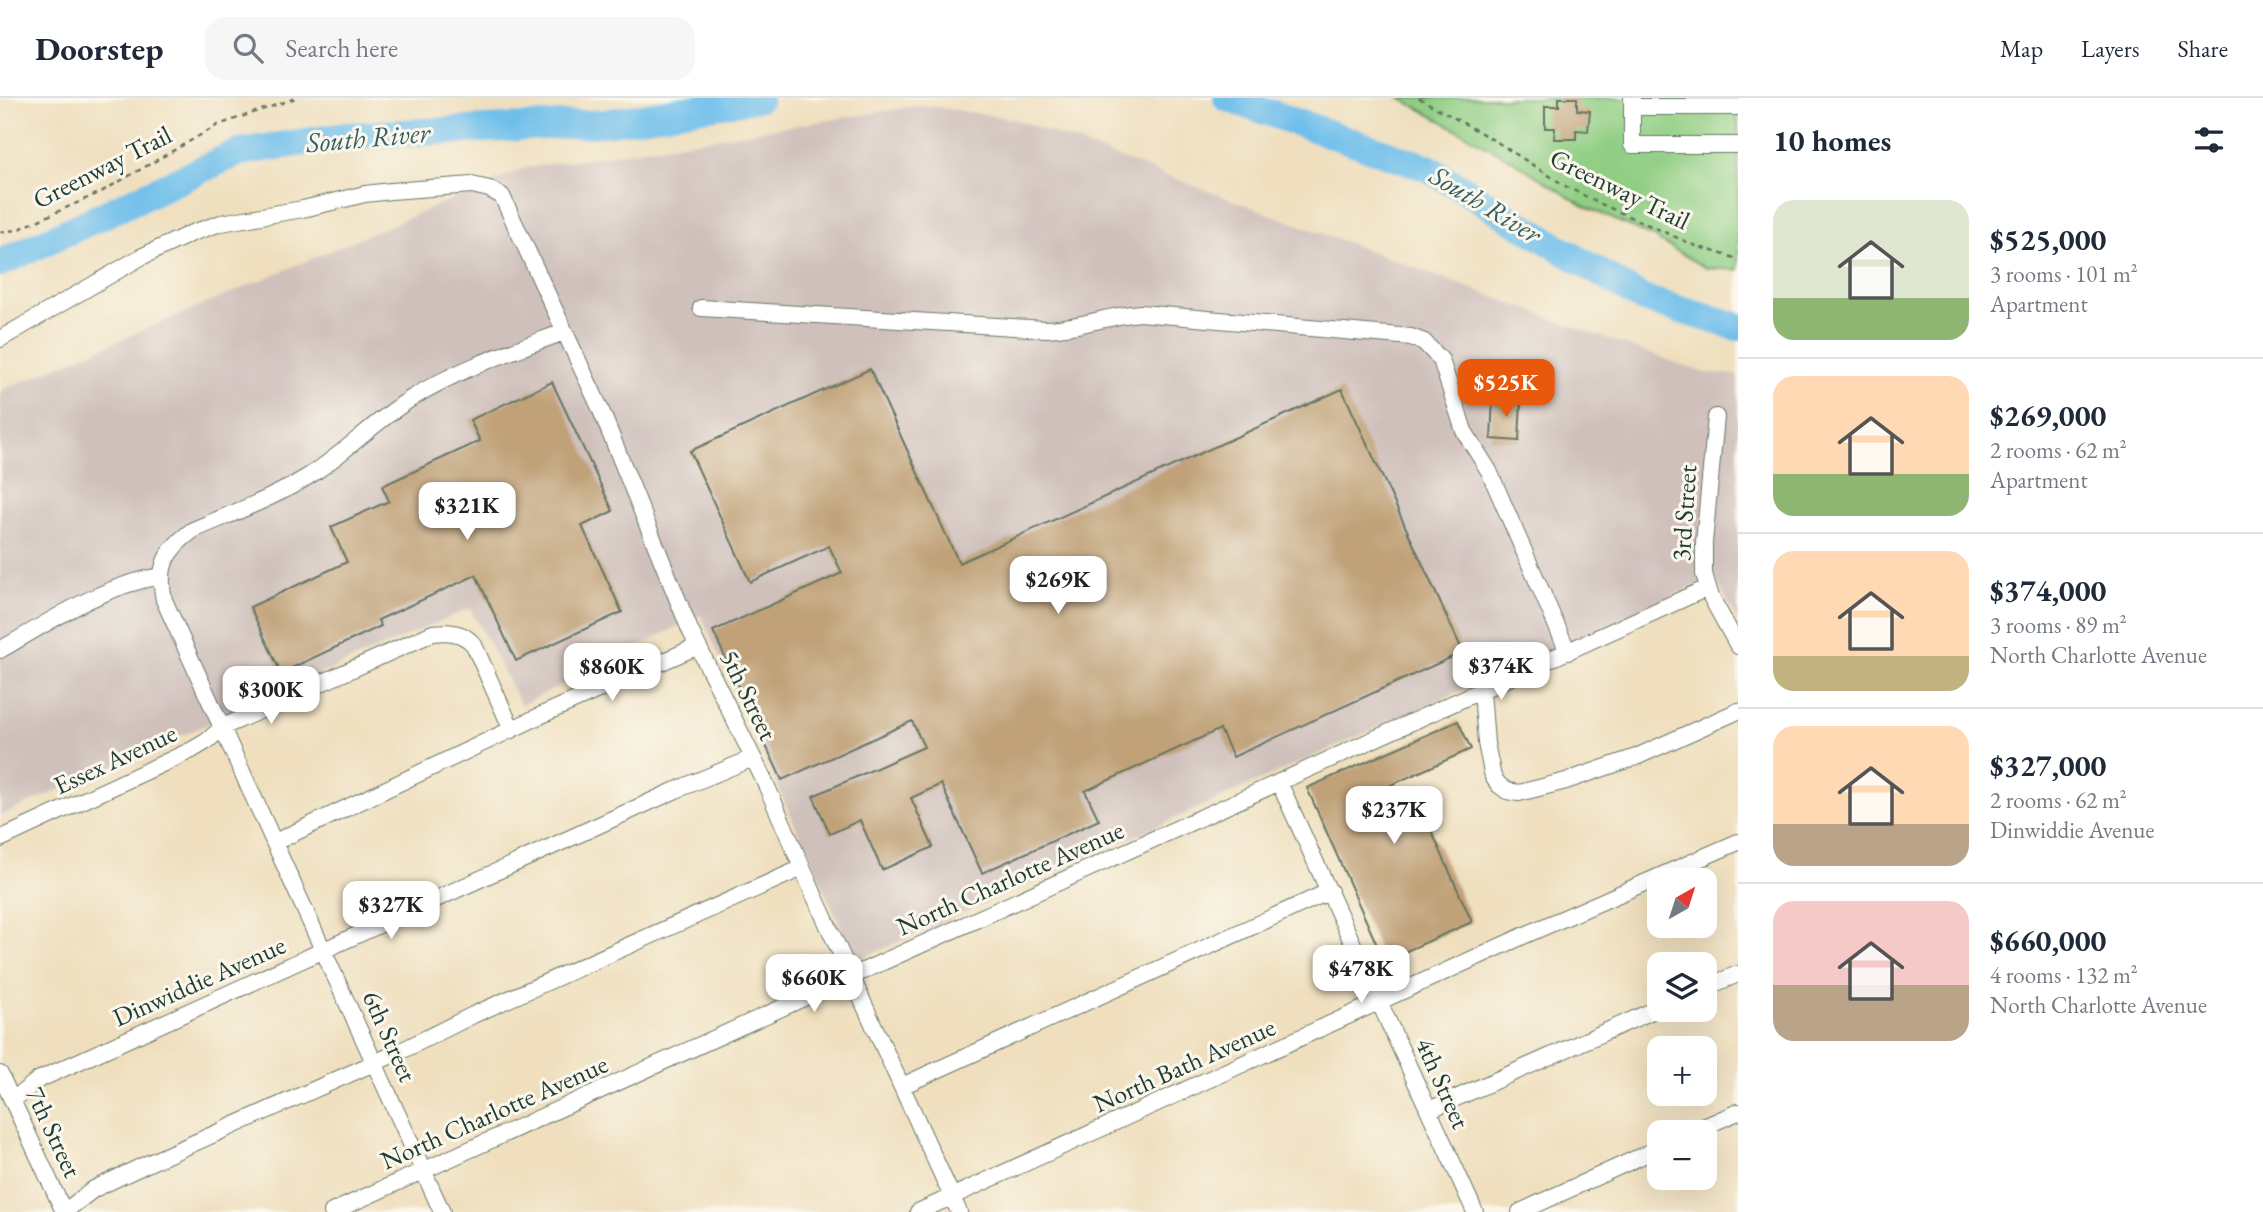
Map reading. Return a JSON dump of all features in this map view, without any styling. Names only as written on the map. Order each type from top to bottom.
[{"type":"street","points":[[1738,107],[1632,103],[1632,145],[1738,145]]},
{"type":"street","name":"5th Street","points":[[0,339],[167,243],[221,223],[391,191],[472,185],[502,196],[600,408],[698,646],[753,758],[959,1212]]},
{"type":"street","points":[[701,308],[1045,330],[1140,313],[1411,337],[1424,342],[1441,359],[1459,418],[1489,471],[1568,652]]},
{"type":"street","points":[[0,650],[116,587],[161,576],[167,555],[193,530],[295,485],[318,470],[377,422],[438,384],[564,332]]},
{"type":"street","name":"3rd Street","points":[[1716,417],[1703,562],[1707,588],[1738,646]]},
{"type":"street","name":"6th Street","points":[[161,576],[164,600],[442,1212]]},
{"type":"street","name":"North Charlotte Avenue","points":[[332,1212],[1707,588]]},
{"type":"street","name":"Essex Avenue","points":[[0,839],[192,750],[223,727],[433,633],[445,631],[465,636],[474,645],[512,730]]},
{"type":"street","points":[[275,842],[603,687],[698,646]]},
{"type":"street","points":[[1482,691],[1486,744],[1493,777],[1507,791],[1520,793],[1566,781],[1636,757],[1738,711]]},
{"type":"street","name":"Dinwiddie Avenue","points":[[13,1100],[38,1080],[676,790],[753,758]]},
{"type":"street","name":"4th Street","points":[[1279,782],[1475,1212]]},
{"type":"street","name":"North Bath Avenue","points":[[918,1212],[1738,842]]},
{"type":"street","points":[[64,1212],[94,1189],[802,868]]},
{"type":"street","points":[[902,1086],[1330,891]]},
{"type":"street","points":[[1717,983],[1738,974]]},
{"type":"street","points":[[1429,1110],[1647,1013]]},
{"type":"street","name":"7th Street","points":[[0,1074],[64,1212]]},
{"type":"street","points":[[1717,1121],[1738,1112]]},
{"type":"street","points":[[1520,1212],[1647,1154]]},
{"type":"path","name":"Greenway Trail","points":[[0,232],[17,230],[101,192],[218,125],[296,98]]},
{"type":"path","name":"Greenway Trail","points":[[1419,98],[1497,142],[1578,193],[1696,246],[1738,259]]},
{"type":"shaded area","points":[[923,105],[1014,119],[1580,329],[1705,373],[1738,375],[1738,620],[1714,577],[856,961],[701,615],[521,705],[470,608],[0,816],[0,391],[525,168]]},
{"type":"green space","points":[[1400,98],[1738,98],[1738,270],[1706,268],[1653,237],[1582,205],[1510,159]]},
{"type":"building","points":[[1559,98],[1577,98],[1577,110],[1590,111],[1588,131],[1576,130],[1576,139],[1554,139],[1555,128],[1545,128],[1545,106],[1559,106]]},
{"type":"building","points":[[870,369],[959,563],[1342,389],[1463,652],[1233,757],[1220,729],[1085,791],[1099,820],[982,873],[941,784],[911,798],[933,847],[882,870],[860,820],[830,834],[813,796],[924,747],[912,721],[782,780],[713,631],[842,573],[829,546],[750,582],[690,451]]},
{"type":"building","points":[[552,382],[613,511],[582,526],[622,612],[516,661],[476,575],[378,620],[381,626],[281,673],[250,607],[347,562],[331,527],[389,501],[382,486],[480,441],[470,420]]},
{"type":"building","points":[[1493,397],[1521,399],[1519,441],[1491,439]]},
{"type":"building","points":[[1458,721],[1471,749],[1384,788],[1400,824],[1424,814],[1472,922],[1384,961],[1307,788]]},
{"type":"waterway","name":"South River","points":[[0,263],[239,152],[345,136],[605,123],[759,98]]},
{"type":"waterway","name":"South River","points":[[1227,98],[1428,168],[1643,299],[1738,327]]}]
